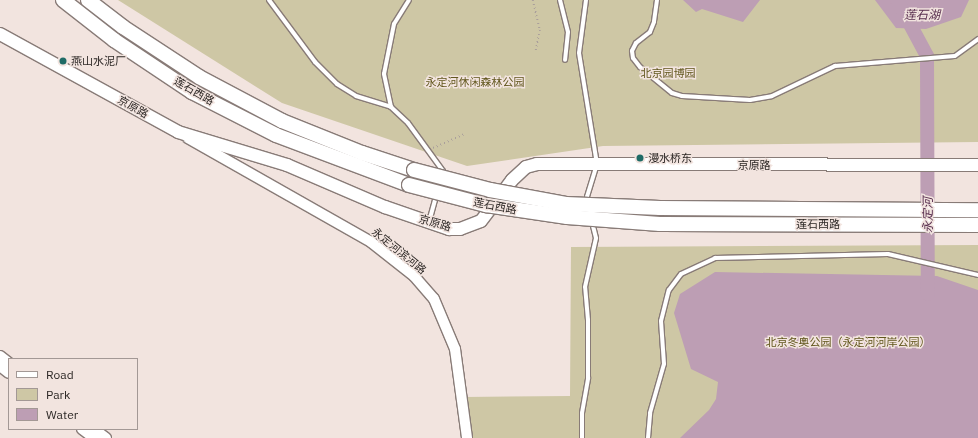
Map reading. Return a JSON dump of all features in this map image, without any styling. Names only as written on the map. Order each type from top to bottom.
[{"type":"highway","name":"莲石西路","points":[[63,0],[114,40],[192,92],[276,135],[409,185],[486,205],[568,217],[637,222],[978,225]]},
{"type":"highway","name":"莲石西路","points":[[88,0],[123,27],[199,77],[282,121],[362,153],[414,170],[490,190],[566,204],[660,208],[978,210]]},
{"type":"main road","name":"京原路","points":[[0,34],[178,132],[287,165],[385,207],[449,229],[460,229],[481,221],[512,180],[526,167],[537,164],[978,165]]},
{"type":"street","name":"永定河滨河路","points":[[178,132],[371,242],[414,276],[434,299],[455,349],[467,438]]},
{"type":"street","points":[[0,356],[8,362]]},
{"type":"street","points":[[0,366],[8,372]]},
{"type":"street","points":[[83,430],[94,438]]},
{"type":"street","points":[[95,430],[106,438]]},
{"type":"lane","points":[[269,0],[316,62],[337,84],[356,96],[391,107],[408,124],[428,150],[443,171],[429,222]]},
{"type":"lane","points":[[391,107],[384,74],[394,24],[409,0]]},
{"type":"lane","points":[[560,0],[568,32],[565,60]]},
{"type":"lane","points":[[582,438],[582,413],[588,378],[585,287],[596,238],[587,196],[597,164],[579,53],[586,0]]},
{"type":"lane","points":[[657,0],[654,22],[650,32],[636,43],[632,51],[633,58],[640,67],[672,93],[682,96],[750,100],[772,96],[835,66],[955,56],[978,39]]},
{"type":"lane","points":[[648,438],[650,413],[664,364],[661,321],[669,290],[682,274],[715,258],[888,254],[968,271],[978,276]]},
{"type":"path","points":[[533,0],[540,30],[536,51]]},
{"type":"path","points":[[428,150],[465,134]]},
{"type":"green space","points":[[118,0],[978,0],[978,142],[603,146],[467,166],[282,103]]},
{"type":"green space","name":"北京冬奥公园（永定河河岸公园）","points":[[978,245],[978,438],[471,438],[465,397],[570,396],[571,247]]},
{"type":"water","points":[[683,0],[760,0],[743,22],[702,9],[696,12]]},
{"type":"water","name":"莲石湖","points":[[875,0],[969,0],[961,17],[926,29],[896,28]]},
{"type":"water","points":[[715,272],[937,276],[978,290],[978,438],[680,438],[709,410],[716,399],[718,382],[691,369],[674,313],[680,294]]},
{"type":"waterway","name":"永定河","points":[[897,0],[927,56],[928,294]]},
{"type":"place","name":"燕山水泥厂","points":[[63,61]]},
{"type":"place","name":"漫水桥东","points":[[640,158]]},
{"type":"park label","name":"北京园博园","points":[[668,73]]},
{"type":"park label","name":"永定河休闲森林公园","points":[[475,82]]}]
